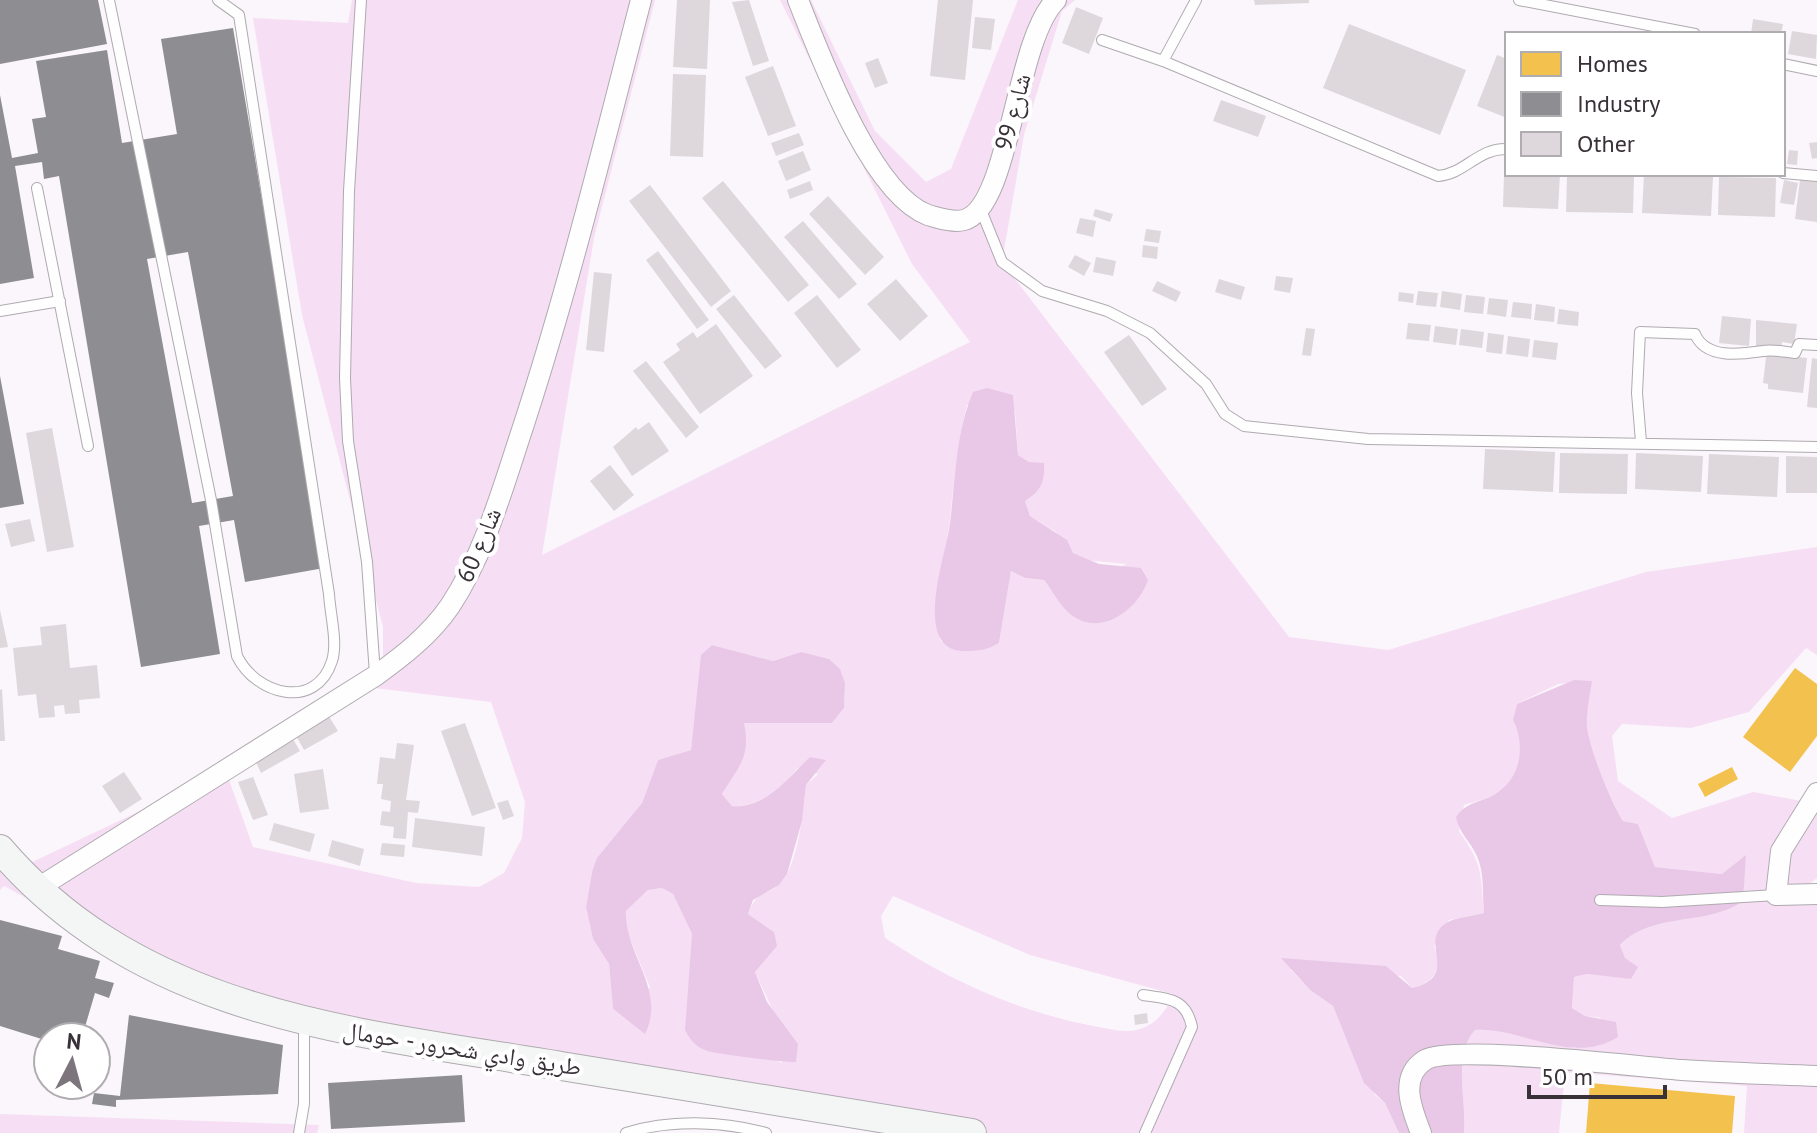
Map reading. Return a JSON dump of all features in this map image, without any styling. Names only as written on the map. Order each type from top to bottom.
[{"type":"main road","name":"طريق وادي شحرور - حومال","points":[[3,861],[89,927],[178,982],[304,1022],[972,1133]]},
{"type":"street","name":"شارع 60","points":[[38,888],[375,676],[406,654],[448,609],[481,546],[542,368],[574,263],[641,0]]},
{"type":"street","points":[[798,0],[841,101],[885,179],[906,203],[923,213],[973,215]]},
{"type":"street","name":"شارع 99","points":[[973,215],[1006,146],[1030,48],[1039,24],[1056,0]]},
{"type":"street","points":[[1817,793],[1787,836],[1777,863],[1776,895],[1817,894]]},
{"type":"street","points":[[1421,1133],[1410,1098],[1409,1082],[1424,1060],[1438,1056],[1817,1076]]},
{"type":"lane","points":[[109,0],[211,500],[237,656],[245,673],[260,685],[287,692],[313,685],[324,675],[332,660],[333,643],[321,541],[239,0]]},
{"type":"lane","points":[[218,0],[230,12],[239,15]]},
{"type":"lane","points":[[361,0],[349,191],[345,378],[348,441],[367,562],[375,676]]},
{"type":"lane","points":[[1163,61],[1196,0]]},
{"type":"lane","points":[[1519,0],[1685,32]]},
{"type":"lane","points":[[1102,40],[1163,61],[1265,107],[1438,176],[1453,175],[1479,155],[1493,149],[1505,149]]},
{"type":"lane","points":[[1785,64],[1817,71]]},
{"type":"lane","points":[[1785,173],[1817,176]]},
{"type":"lane","points":[[37,188],[88,446]]},
{"type":"lane","points":[[973,215],[1002,262],[1042,291],[1107,311],[1150,333],[1206,384],[1225,414],[1244,426],[1368,439],[1817,447]]},
{"type":"lane","points":[[0,311],[60,301]]},
{"type":"lane","points":[[1641,442],[1637,393],[1640,332],[1695,334],[1699,342],[1715,352],[1749,356],[1763,351],[1795,353],[1799,344],[1817,345]]},
{"type":"lane","points":[[1600,900],[1662,902],[1776,895]]},
{"type":"lane","points":[[1143,995],[1181,1001],[1189,1011],[1192,1027],[1145,1133]]},
{"type":"lane","points":[[299,1133],[304,1104],[304,1022]]},
{"type":"lane","points":[[626,1133],[661,1124],[696,1124],[766,1133]]},
{"type":"shaded area","points":[[352,0],[655,0],[594,238],[542,555],[970,342],[912,264],[780,0],[811,0],[875,131],[926,182],[951,169],[1018,0],[1075,0],[1062,11],[1024,135],[1002,262],[1289,637],[1388,650],[1646,572],[1817,547],[1817,655],[1806,648],[1749,712],[1691,728],[1622,724],[1612,736],[1618,781],[1672,818],[1753,792],[1807,802],[1817,794],[1817,878],[1784,903],[1817,903],[1817,1133],[1744,1133],[1747,1086],[1565,1072],[1559,1133],[1464,1133],[1462,1065],[1468,1041],[1475,1030],[1500,1031],[1576,1048],[1601,1018],[1585,1016],[1572,1008],[1574,977],[1587,974],[1631,978],[1620,945],[1633,934],[1664,923],[1713,914],[1743,901],[1744,886],[1735,866],[1722,874],[1655,867],[1638,824],[1623,821],[1601,775],[1589,736],[1587,715],[1591,681],[1558,684],[1517,704],[1513,720],[1520,750],[1516,771],[1504,788],[1495,794],[1464,805],[1459,831],[1473,853],[1479,870],[1484,913],[1449,920],[1434,946],[1437,968],[1432,978],[1412,988],[1401,976],[1290,969],[1310,990],[1333,1006],[1358,1067],[1375,1095],[1385,1103],[1399,1133],[876,1133],[808,1113],[704,1097],[171,977],[4,886],[0,890],[0,846],[28,864],[161,801],[228,777],[253,847],[416,883],[479,887],[504,873],[522,838],[525,802],[491,702],[374,688],[383,659],[383,627],[302,315],[253,18],[348,23]],"holes":[[[967,405],[1015,411],[1018,455],[1029,462],[1025,501],[1030,516],[1056,532],[1073,553],[1084,560],[1126,564],[1062,605],[1044,580],[1025,578],[1011,571],[999,643],[941,642],[938,627],[937,598]],[[712,645],[773,661],[801,652],[845,683],[844,708],[832,723],[743,723],[744,752],[722,794],[732,806],[742,806],[769,795],[798,768],[818,774],[806,785],[799,835],[788,872],[777,886],[756,900],[748,914],[774,932],[755,972],[775,1015],[782,1063],[768,1057],[708,1051],[692,934],[673,894],[662,888],[648,890],[626,911],[625,927],[650,987],[624,1018],[613,1009],[609,964],[593,939],[586,907],[592,872],[642,803],[658,760],[691,750],[702,655]],[[893,896],[1030,955],[1173,994],[1159,1017],[1136,1030],[1114,1030],[1065,1020],[1011,1003],[959,981],[909,954],[885,938],[881,916]]]},
{"type":"shaded area","points":[[987,388],[1013,395],[1018,455],[1029,462],[1044,463],[1041,485],[1025,501],[1030,516],[1067,540],[1073,553],[1099,564],[1141,568],[1148,580],[1130,608],[1110,620],[1089,623],[1068,612],[1044,580],[1025,578],[1011,571],[999,643],[983,650],[965,651],[949,647],[939,637],[935,602],[949,530],[962,426],[973,392]]},
{"type":"shaded area","points":[[712,645],[773,661],[801,652],[829,659],[840,669],[845,683],[844,708],[832,723],[744,723],[745,753],[722,794],[732,806],[755,803],[784,783],[810,757],[826,760],[806,785],[802,821],[787,874],[779,885],[753,900],[748,914],[774,932],[777,946],[755,972],[767,1002],[798,1044],[796,1062],[707,1051],[691,1040],[685,1030],[692,934],[673,894],[662,888],[648,890],[626,911],[631,942],[651,1002],[645,1034],[613,1009],[609,964],[593,939],[586,907],[597,858],[642,803],[658,760],[691,750],[701,655]]},
{"type":"shaded area","points":[[1574,680],[1592,681],[1587,726],[1596,761],[1623,821],[1638,824],[1655,867],[1722,874],[1746,855],[1743,901],[1713,914],[1648,927],[1633,934],[1620,945],[1625,958],[1638,967],[1631,979],[1587,974],[1574,977],[1572,1008],[1585,1016],[1616,1022],[1618,1037],[1583,1048],[1475,1030],[1468,1041],[1462,1065],[1464,1133],[1399,1133],[1385,1103],[1364,1083],[1333,1006],[1310,990],[1281,958],[1386,966],[1412,988],[1427,983],[1437,967],[1435,939],[1438,931],[1450,921],[1484,913],[1480,863],[1456,817],[1466,807],[1498,792],[1512,777],[1520,749],[1513,720],[1517,704]]},
{"type":"shaded area","points":[[0,1114],[319,1125],[317,1133],[0,1133]]},
{"type":"building: Homes","points":[[1795,668],[1817,684],[1817,736],[1790,772],[1743,737]]},
{"type":"building: Homes","points":[[1732,767],[1738,779],[1705,797],[1698,784]]},
{"type":"building: Homes","points":[[1590,1083],[1735,1096],[1732,1133],[1586,1133]]},
{"type":"building: Industry","points":[[0,0],[98,0],[107,44],[0,64]]},
{"type":"building: Industry","points":[[233,28],[324,568],[245,582],[234,520],[199,526],[220,654],[141,667],[59,176],[44,179],[42,162],[15,166],[34,278],[0,284],[0,95],[12,158],[38,153],[32,119],[46,117],[36,61],[107,50],[122,143],[177,134],[161,39]],"holes":[[[188,252],[233,496],[192,503],[147,259]]]},
{"type":"building: Industry","points":[[0,376],[24,504],[0,508]]},
{"type":"building: Industry","points":[[0,920],[62,936],[58,949],[100,961],[95,978],[114,983],[109,998],[95,993],[87,1021],[32,1021],[32,1036],[0,1026]]},
{"type":"building: Industry","points":[[129,1015],[283,1045],[278,1094],[116,1100],[116,1107],[92,1104],[93,1101],[112,1101],[112,1095],[120,1096]]},
{"type":"building: Industry","points":[[462,1075],[465,1122],[331,1129],[328,1083]]},
{"type":"building: Other","points":[[677,0],[710,0],[707,69],[673,67]]},
{"type":"building: Other","points":[[749,0],[769,61],[753,66],[732,2]]},
{"type":"building: Other","points":[[938,0],[973,0],[965,80],[930,76]]},
{"type":"building: Other","points":[[1254,0],[1309,0],[1309,3],[1255,5]]},
{"type":"building: Other","points":[[1076,7],[1103,18],[1089,54],[1062,43]]},
{"type":"building: Other","points":[[975,17],[995,19],[991,50],[972,48]]},
{"type":"building: Other","points":[[1753,19],[1783,24],[1781,32],[1751,32]]},
{"type":"building: Other","points":[[1349,24],[1466,70],[1440,135],[1323,88]]},
{"type":"building: Other","points":[[1792,31],[1817,35],[1816,59],[1788,54]]},
{"type":"building: Other","points":[[1497,55],[1505,58],[1505,117],[1477,106]]},
{"type":"building: Other","points":[[878,58],[888,83],[875,88],[865,63]]},
{"type":"building: Other","points":[[773,66],[796,126],[768,136],[745,77]]},
{"type":"building: Other","points":[[673,74],[706,75],[703,157],[670,156]]},
{"type":"building: Other","points":[[1221,100],[1266,116],[1258,137],[1213,121]]},
{"type":"building: Other","points":[[799,133],[804,145],[776,156],[771,143]]},
{"type":"building: Other","points":[[1817,142],[1817,158],[1812,159],[1809,143]]},
{"type":"building: Other","points":[[1789,150],[1798,151],[1797,165],[1787,164]]},
{"type":"building: Other","points":[[803,151],[811,170],[786,181],[778,161]]},
{"type":"building: Other","points":[[1504,174],[1560,176],[1558,209],[1503,207]]},
{"type":"building: Other","points":[[1567,176],[1634,176],[1633,213],[1566,212]]},
{"type":"building: Other","points":[[1644,176],[1713,177],[1711,216],[1642,213]]},
{"type":"building: Other","points":[[1719,177],[1776,178],[1775,217],[1718,215]]},
{"type":"building: Other","points":[[1784,180],[1798,183],[1794,205],[1780,203]]},
{"type":"building: Other","points":[[1800,180],[1817,182],[1817,222],[1795,219]]},
{"type":"building: Other","points":[[723,181],[809,285],[788,302],[702,198]]},
{"type":"building: Other","points":[[810,181],[813,190],[790,199],[787,190]]},
{"type":"building: Other","points":[[650,185],[731,291],[711,307],[629,201]]},
{"type":"building: Other","points":[[828,196],[884,257],[865,275],[809,214]]},
{"type":"building: Other","points":[[1095,209],[1113,214],[1110,222],[1093,216]]},
{"type":"building: Other","points":[[1080,218],[1096,221],[1093,237],[1076,233]]},
{"type":"building: Other","points":[[803,221],[857,284],[839,299],[784,237]]},
{"type":"building: Other","points":[[1146,229],[1161,231],[1159,243],[1144,241]]},
{"type":"building: Other","points":[[1143,245],[1158,247],[1157,259],[1142,257]]},
{"type":"building: Other","points":[[658,251],[709,320],[697,329],[646,260]]},
{"type":"building: Other","points":[[1075,255],[1091,263],[1084,276],[1068,267]]},
{"type":"building: Other","points":[[1096,257],[1116,261],[1113,276],[1093,272]]},
{"type":"building: Other","points":[[594,272],[612,274],[604,352],[586,350]]},
{"type":"building: Other","points":[[1276,276],[1293,278],[1290,293],[1274,290]]},
{"type":"building: Other","points":[[896,279],[928,316],[900,341],[867,304]]},
{"type":"building: Other","points":[[1219,279],[1245,287],[1241,300],[1215,292]]},
{"type":"building: Other","points":[[1157,281],[1181,292],[1176,302],[1152,291]]},
{"type":"building: Other","points":[[1418,291],[1438,293],[1436,307],[1416,305]]},
{"type":"building: Other","points":[[1442,291],[1462,294],[1460,310],[1440,307]]},
{"type":"building: Other","points":[[1399,292],[1414,294],[1413,303],[1398,301]]},
{"type":"building: Other","points":[[734,295],[782,356],[765,369],[716,309]]},
{"type":"building: Other","points":[[817,295],[861,350],[837,368],[794,313]]},
{"type":"building: Other","points":[[1466,295],[1485,297],[1483,314],[1464,312]]},
{"type":"building: Other","points":[[1489,298],[1508,300],[1506,317],[1487,314]]},
{"type":"building: Other","points":[[1513,302],[1532,304],[1531,319],[1511,317]]},
{"type":"building: Other","points":[[1536,304],[1555,307],[1554,322],[1534,320]]},
{"type":"building: Other","points":[[1559,309],[1579,312],[1578,326],[1557,324]]},
{"type":"building: Other","points":[[1722,316],[1751,319],[1749,346],[1719,343]]},
{"type":"building: Other","points":[[1756,320],[1797,324],[1794,344],[1782,342],[1781,349],[1756,346]]},
{"type":"building: Other","points":[[1408,323],[1431,325],[1429,341],[1406,339]]},
{"type":"building: Other","points":[[716,324],[753,376],[700,414],[663,362],[680,350],[676,344],[693,332],[697,338]]},
{"type":"building: Other","points":[[1435,326],[1458,329],[1456,345],[1433,342]]},
{"type":"building: Other","points":[[1306,328],[1315,329],[1311,356],[1302,355]]},
{"type":"building: Other","points":[[1461,329],[1484,332],[1482,348],[1459,345]]},
{"type":"building: Other","points":[[1488,333],[1504,335],[1502,354],[1486,352]]},
{"type":"building: Other","points":[[1129,335],[1167,389],[1142,406],[1104,352]]},
{"type":"building: Other","points":[[1508,336],[1530,339],[1528,357],[1506,354]]},
{"type":"building: Other","points":[[1534,340],[1558,343],[1556,360],[1532,357]]},
{"type":"building: Other","points":[[1771,354],[1807,358],[1803,393],[1768,389],[1768,384],[1763,383],[1766,357]]},
{"type":"building: Other","points":[[1812,358],[1817,359],[1817,408],[1807,407]]},
{"type":"building: Other","points":[[646,361],[699,427],[686,438],[633,371]]},
{"type":"building: Other","points":[[649,422],[669,451],[632,476],[613,447],[636,427],[638,430]]},
{"type":"building: Other","points":[[52,428],[74,547],[47,552],[26,433]]},
{"type":"building: Other","points":[[1485,449],[1555,452],[1553,492],[1483,489]]},
{"type":"building: Other","points":[[1560,453],[1628,454],[1627,494],[1559,493]]},
{"type":"building: Other","points":[[1636,453],[1703,456],[1701,492],[1635,489]]},
{"type":"building: Other","points":[[1709,454],[1779,457],[1777,497],[1707,494]]},
{"type":"building: Other","points":[[1786,456],[1817,457],[1817,493],[1786,493]]},
{"type":"building: Other","points":[[610,465],[634,495],[614,511],[590,481]]},
{"type":"building: Other","points":[[30,519],[35,541],[11,547],[5,524]]},
{"type":"building: Other","points":[[0,610],[8,647],[0,648]]},
{"type":"building: Other","points":[[66,624],[70,668],[97,665],[100,698],[79,700],[80,713],[65,714],[64,705],[54,706],[55,717],[39,718],[36,694],[18,696],[13,648],[42,645],[40,627]]},
{"type":"building: Other","points":[[2,689],[5,741],[0,741]]},
{"type":"building: Other","points":[[328,715],[338,731],[304,750],[295,734]]},
{"type":"building: Other","points":[[465,723],[496,808],[472,816],[441,731]]},
{"type":"building: Other","points":[[293,739],[300,751],[261,773],[255,760]]},
{"type":"building: Other","points":[[397,743],[414,745],[406,800],[420,801],[418,813],[408,812],[406,839],[393,838],[394,827],[380,825],[382,811],[390,812],[391,801],[381,799],[383,784],[377,784],[380,757],[395,759]]},
{"type":"building: Other","points":[[323,769],[329,809],[300,813],[294,774]]},
{"type":"building: Other","points":[[124,772],[142,799],[120,813],[102,786]]},
{"type":"building: Other","points":[[253,777],[268,815],[253,820],[238,782]]},
{"type":"building: Other","points":[[508,800],[514,816],[503,820],[497,803]]},
{"type":"building: Other","points":[[415,818],[485,827],[482,856],[412,847]]},
{"type":"building: Other","points":[[274,823],[315,834],[310,852],[269,840]]},
{"type":"building: Other","points":[[332,840],[364,849],[360,866],[328,856]]},
{"type":"building: Other","points":[[382,843],[405,845],[404,857],[380,855]]},
{"type":"building: Other","points":[[1147,1013],[1148,1023],[1135,1025],[1134,1015]]}]
